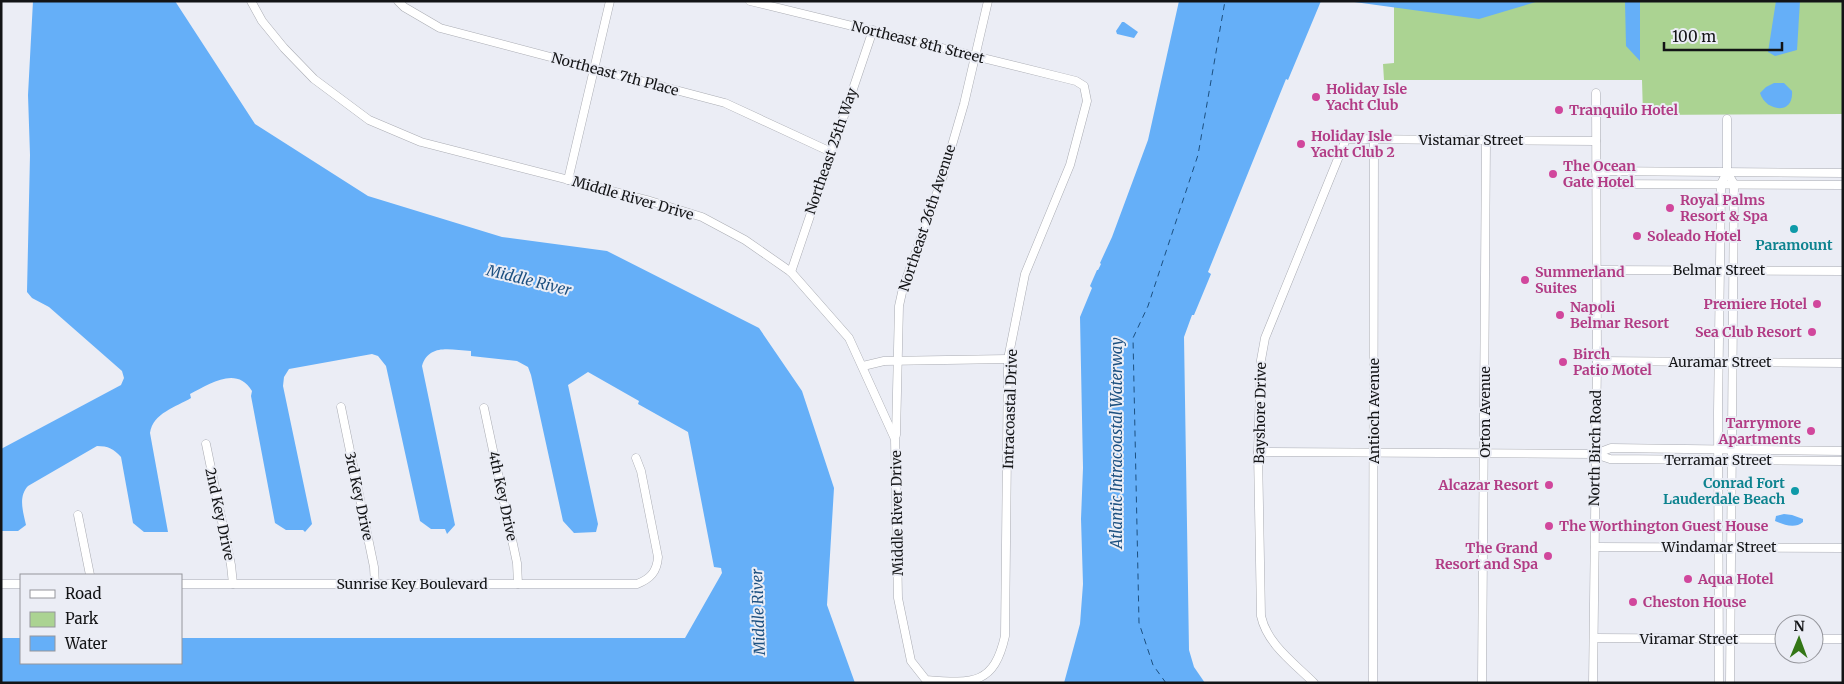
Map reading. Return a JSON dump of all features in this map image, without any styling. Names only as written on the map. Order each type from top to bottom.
[{"type":"street","name":"Middle River Drive","points":[[251,1],[262,21],[314,78],[369,120],[421,142],[647,200],[702,218],[745,240],[791,272],[849,338],[896,439],[898,598],[910,661],[926,680],[957,682]]},
{"type":"street","name":"Northeast 7th Place","points":[[398,1],[404,7],[440,28],[725,103],[831,152]]},
{"type":"street","points":[[568,180],[610,1]]},
{"type":"street","name":"Northeast 8th Street","points":[[750,1],[1076,81],[1084,86]]},
{"type":"street","name":"Northeast 26th Avenue","points":[[896,439],[899,306],[903,288],[943,176],[976,56],[988,1]]},
{"type":"street","name":"Northeast 25th Way","points":[[791,272],[872,30]]},
{"type":"street","name":"Intracoastal Drive","points":[[957,682],[970,682],[989,676],[1000,660],[1005,636],[1008,359],[1025,274],[1070,165],[1087,101],[1084,86]]},
{"type":"street","name":"North Birch Road","points":[[1594,683],[1597,361],[1596,93]]},
{"type":"street","points":[[1719,683],[1718,449],[1721,184],[1727,172],[1727,119]]},
{"type":"street","name":"Vistamar Street","points":[[1346,139],[1596,141]]},
{"type":"street","name":"Bayshore Drive","points":[[1314,683],[1274,643],[1262,623],[1259,598],[1258,452],[1260,370],[1263,345],[1346,139]]},
{"type":"street","name":"Antioch Avenue","points":[[1373,683],[1374,140]]},
{"type":"street","name":"Orton Avenue","points":[[1482,683],[1486,140]]},
{"type":"street","points":[[1596,171],[1843,173]]},
{"type":"street","points":[[1661,172],[1661,184]]},
{"type":"street","points":[[1727,172],[1734,184],[1730,683]]},
{"type":"street","points":[[1596,184],[1843,185]]},
{"type":"street","name":"Belmar Street","points":[[1596,270],[1843,271]]},
{"type":"street","points":[[863,366],[875,362],[897,360],[1008,359]]},
{"type":"street","name":"Auramar Street","points":[[1597,361],[1843,363]]},
{"type":"street","name":"3rd Key Drive","points":[[341,407],[374,567],[375,584]]},
{"type":"street","name":"4th Key Drive","points":[[484,408],[517,563],[518,584]]},
{"type":"street","name":"2nd Key Drive","points":[[206,444],[231,565],[233,584]]},
{"type":"street","name":"Terramar Street","points":[[1595,454],[1611,448],[1843,451]]},
{"type":"street","name":"Terramar Street","points":[[1258,452],[1595,454],[1610,459],[1843,461]]},
{"type":"street","name":"Sunrise Key Boulevard","points":[[182,584],[630,584],[643,582],[653,575],[658,558],[641,471],[636,458]]},
{"type":"street","points":[[78,515],[90,574]]},
{"type":"street","name":"Windamar Street","points":[[1595,547],[1843,548]]},
{"type":"street","points":[[1,584],[20,584]]},
{"type":"street","name":"Viramar Street","points":[[1594,638],[1774,639]]},
{"type":"street","points":[[1824,639],[1843,639]]},
{"type":"green space","points":[[1394,1],[1843,1],[1843,114],[1643,115],[1642,80],[1384,80],[1383,64],[1394,63]]},
{"type":"water","name":"Middle River","points":[[33,1],[175,1],[255,124],[368,196],[502,237],[607,251],[759,328],[802,391],[834,488],[827,605],[855,683],[1,683],[1,638],[20,638],[20,664],[182,664],[182,638],[685,638],[722,573],[721,568],[714,567],[688,432],[638,404],[639,401],[588,372],[568,385],[598,524],[596,532],[574,533],[563,521],[528,367],[517,361],[471,356],[471,351],[449,349],[435,351],[430,354],[422,366],[455,525],[447,534],[445,529],[431,529],[420,521],[386,366],[378,356],[372,354],[289,369],[284,377],[283,386],[312,524],[305,532],[303,530],[286,530],[275,523],[251,396],[252,391],[246,383],[239,379],[231,378],[214,382],[190,394],[191,398],[166,411],[152,426],[150,433],[168,532],[144,532],[133,523],[121,457],[111,448],[97,446],[28,486],[22,499],[26,525],[18,531],[1,531],[1,449],[121,385],[124,378],[122,371],[49,307],[32,298],[27,292],[30,155],[28,95]]},
{"type":"water","name":"Atlantic Intracoastal Waterway","points":[[1179,1],[1321,1],[1288,80],[1286,79],[1208,272],[1211,274],[1184,337],[1189,650],[1194,667],[1205,683],[1064,683],[1080,624],[1083,584],[1080,317],[1092,288],[1090,286],[1112,237],[1148,140]]},
{"type":"water","points":[[1347,1],[1539,1],[1479,19]]},
{"type":"water","points":[[1625,1],[1640,1],[1640,61],[1626,46]]},
{"type":"water","points":[[1776,1],[1800,1],[1797,50],[1775,56],[1768,52]]},
{"type":"water","points":[[1122,22],[1138,32],[1134,38],[1117,34],[1116,31]]},
{"type":"water","points":[[1774,83],[1784,83],[1792,91],[1789,104],[1784,107],[1773,107],[1763,99],[1760,93]]},
{"type":"water","points":[[1784,514],[1803,519],[1803,522],[1793,526],[1775,521],[1776,516]]},
{"type":"ferry route","points":[[1166,683],[1153,665],[1139,623],[1133,338],[1148,306],[1198,155],[1225,1]]},
{"type":"place","name":"Holiday Isle Yacht Club","points":[[1316,97]]},
{"type":"place","name":"Tranquilo Hotel","points":[[1559,110]]},
{"type":"place","name":"Holiday Isle Yacht Club 2","points":[[1301,144]]},
{"type":"place","name":"The Ocean Gate Hotel","points":[[1553,174]]},
{"type":"place","name":"Royal Palms Resort & Spa","points":[[1670,208]]},
{"type":"place","name":"Paramount","points":[[1794,229]]},
{"type":"place","name":"Soleado Hotel","points":[[1637,236]]},
{"type":"place","name":"Summerland Suites","points":[[1525,280]]},
{"type":"place","name":"Premiere Hotel","points":[[1817,304]]},
{"type":"place","name":"Napoli Belmar Resort","points":[[1560,315]]},
{"type":"place","name":"Sea Club Resort","points":[[1812,332]]},
{"type":"place","name":"Birch Patio Motel","points":[[1563,362]]},
{"type":"place","name":"Tarrymore Apartments","points":[[1811,431]]},
{"type":"place","name":"Alcazar Resort","points":[[1549,485]]},
{"type":"place","name":"Conrad Fort Lauderdale Beach","points":[[1795,491]]},
{"type":"place","name":"The Worthington Guest House","points":[[1549,526]]},
{"type":"place","name":"The Grand Resort and Spa","points":[[1548,556]]},
{"type":"place","name":"Aqua Hotel","points":[[1688,579]]},
{"type":"place","name":"Cheston House","points":[[1633,602]]}]
